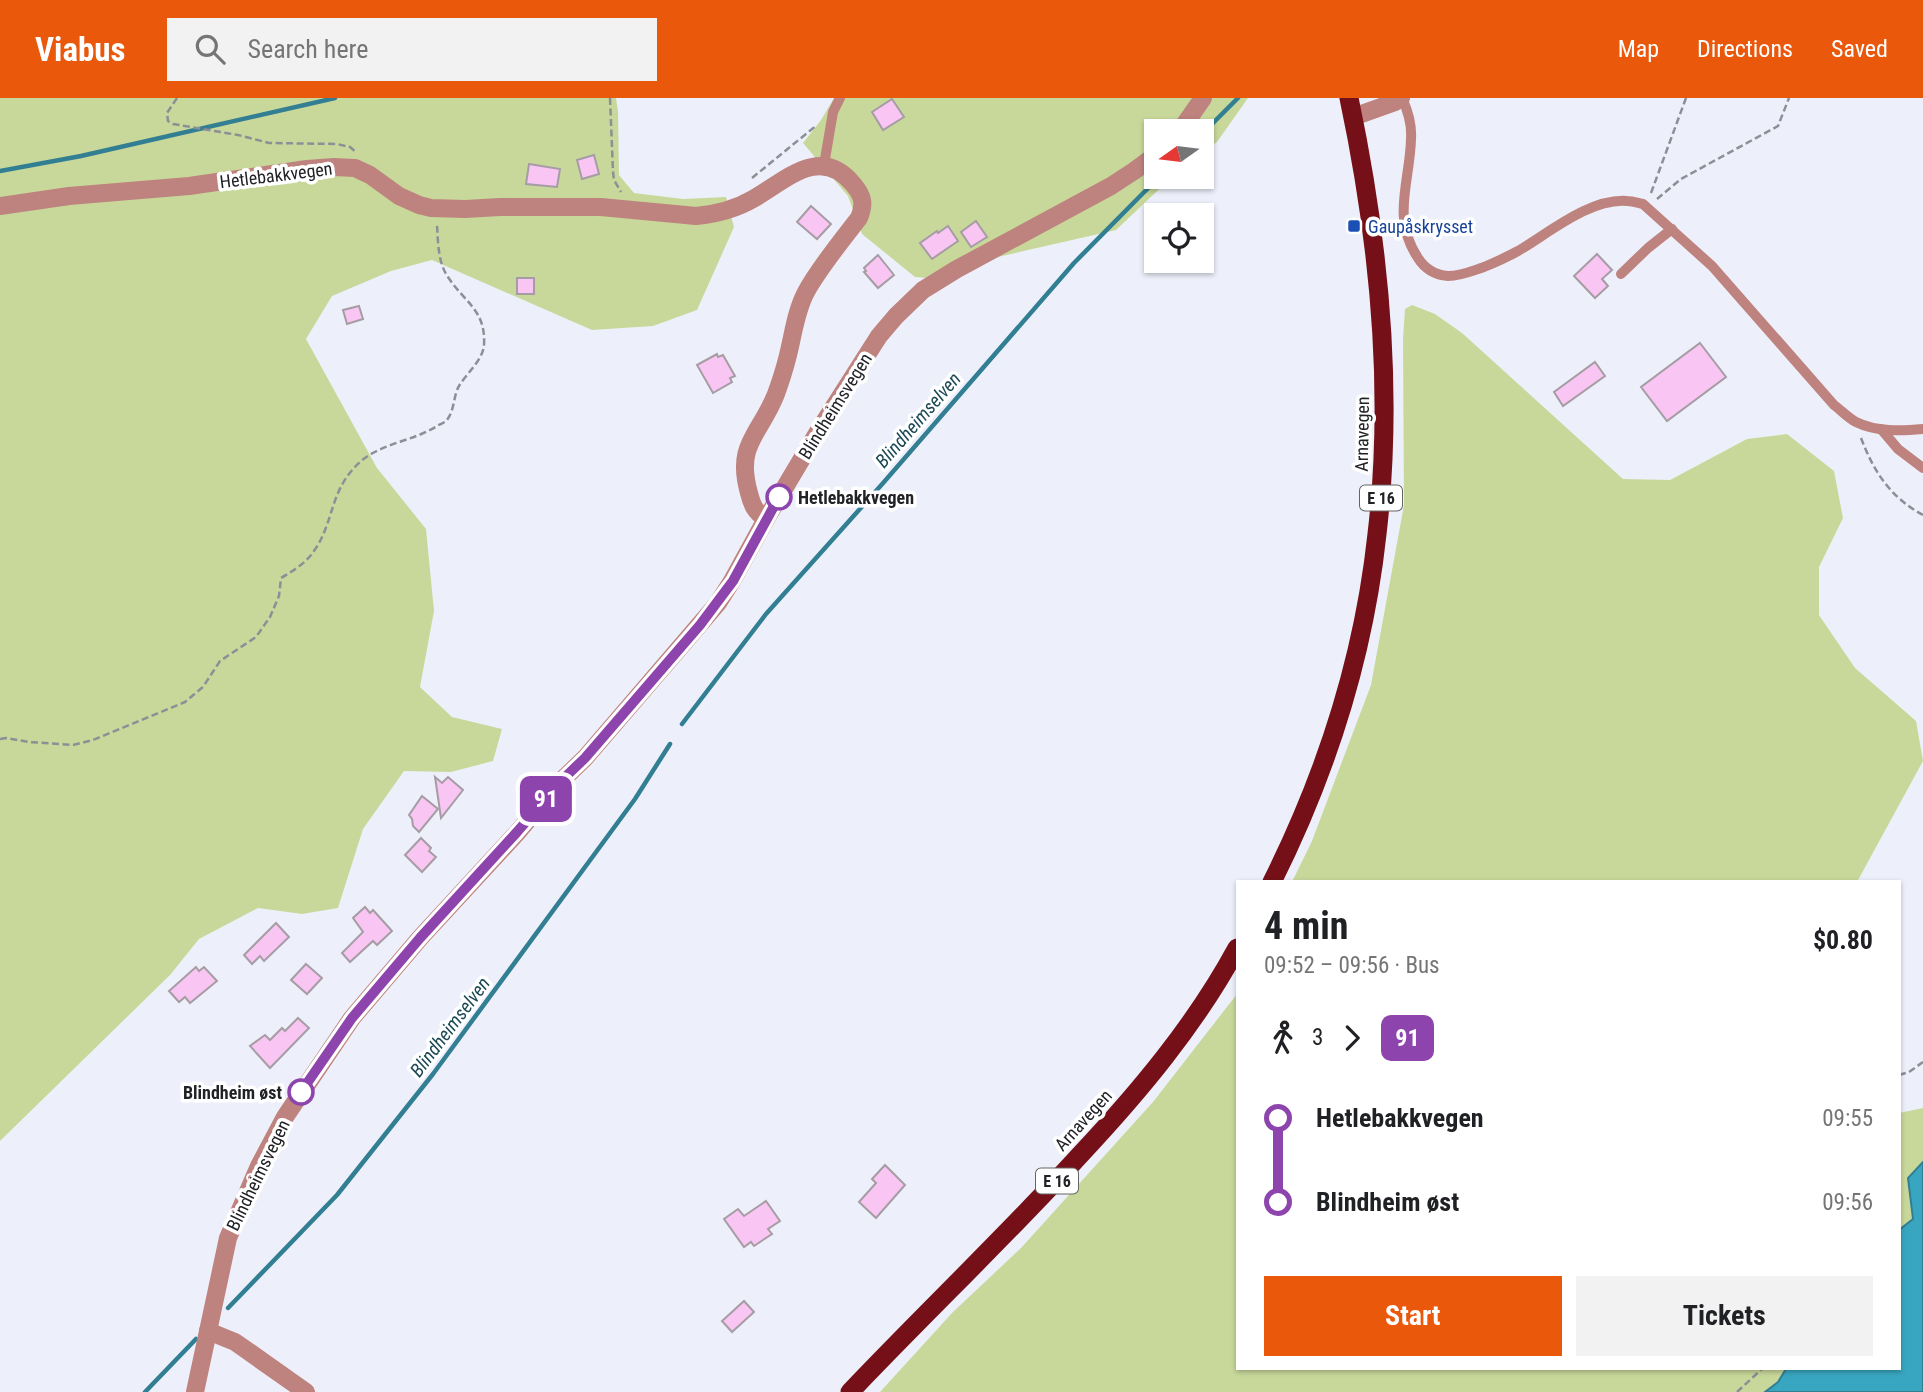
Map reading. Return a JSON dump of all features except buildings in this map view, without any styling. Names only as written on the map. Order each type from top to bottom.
[{"type":"highway","name":"Arnavegen","points":[[1273,880],[1307,806],[1337,721],[1363,624],[1377,537],[1384,444],[1382,349],[1372,236],[1351,107]]},
{"type":"highway","name":"Arnavegen","points":[[850,1392],[1055,1182],[1117,1114],[1180,1037],[1236,949]]},
{"type":"street","points":[[1188,119],[1203,98]]},
{"type":"street","points":[[1351,107],[1395,102],[1402,98]]},
{"type":"street","name":"Blindheimsvegen","points":[[195,1392],[228,1238],[242,1203],[285,1116],[352,1018],[420,938],[561,781],[585,758],[700,625],[733,581],[819,430],[879,337],[896,316],[923,290],[957,269],[1111,186],[1144,164]]},
{"type":"street","points":[[766,519],[754,509],[744,477],[748,449],[776,394],[806,292],[864,208],[854,184],[839,172],[824,165]]},
{"type":"street","name":"Hetlebakkvegen","points":[[0,206],[334,167],[358,170],[370,175],[399,196],[419,205],[437,208],[601,207],[696,216],[735,208],[753,200],[790,175],[812,166],[824,165]]},
{"type":"street","points":[[208,1331],[235,1342],[306,1392]]},
{"type":"lane","points":[[824,165],[833,112],[840,98]]},
{"type":"lane","points":[[1402,98],[1408,109],[1411,139],[1403,197],[1405,229],[1411,247],[1420,261],[1432,272],[1445,276],[1477,270],[1518,250],[1579,214],[1599,206],[1615,201],[1643,204],[1712,266],[1834,405],[1855,422],[1881,429],[1923,429]]},
{"type":"lane","points":[[1621,274],[1671,229]]},
{"type":"lane","points":[[1881,429],[1898,449],[1923,468]]},
{"type":"path","points":[[177,98],[167,113],[168,121],[173,124],[269,143],[337,144],[350,147],[358,154],[358,170]]},
{"type":"path","points":[[610,98],[613,172],[617,187],[622,193]]},
{"type":"path","points":[[1646,207],[1686,98]]},
{"type":"path","points":[[1646,207],[1681,179],[1778,126],[1788,98]]},
{"type":"path","points":[[753,178],[833,112]]},
{"type":"path","points":[[0,739],[73,745],[93,740],[185,702],[203,687],[220,661],[256,637],[270,617],[279,596],[281,578],[298,568],[313,553],[324,532],[334,498],[353,470],[380,450],[427,433],[446,421],[454,405],[457,388],[484,349],[483,325],[477,312],[447,276],[442,264],[437,208]]},
{"type":"path","points":[[1855,422],[1877,474],[1896,495],[1923,515]]},
{"type":"path","points":[[1901,1074],[1923,1062]]},
{"type":"path","points":[[1737,1392],[1761,1370]]},
{"type":"green space","points":[[0,98],[616,98],[619,175],[634,193],[683,199],[726,197],[734,227],[697,310],[653,326],[592,330],[432,260],[391,271],[332,296],[306,339],[377,468],[426,529],[434,611],[420,687],[452,717],[502,729],[493,761],[451,772],[404,771],[363,829],[338,908],[302,914],[258,908],[199,939],[170,975],[0,1141]]},
{"type":"green space","points":[[834,98],[1248,98],[1214,144],[1214,119],[1144,119],[1144,189],[1159,189],[1116,230],[989,259],[953,280],[915,277],[862,234],[848,196],[803,143]]},
{"type":"green space","points":[[1412,305],[1435,314],[1462,333],[1623,479],[1670,480],[1747,439],[1787,434],[1834,471],[1843,518],[1819,567],[1819,615],[1855,668],[1916,721],[1923,761],[1858,880],[1293,880],[1312,841],[1371,685],[1404,505],[1405,309]]},
{"type":"green space","points":[[1236,995],[1236,1370],[1785,1370],[1778,1382],[1765,1392],[880,1392],[952,1313],[1021,1248],[1153,1102]]},
{"type":"green space","points":[[1923,1108],[1923,1162],[1908,1178],[1913,1219],[1901,1228],[1901,1113]]},
{"type":"water","points":[[1923,1162],[1923,1392],[1765,1392],[1778,1382],[1785,1370],[1901,1370],[1901,1228],[1913,1219],[1908,1178]]},
{"type":"waterway","points":[[0,171],[81,156],[335,98]]},
{"type":"waterway","name":"Blindheimselven","points":[[1214,122],[1238,98]]},
{"type":"waterway","name":"Blindheimselven","points":[[682,724],[766,614],[1074,263],[1147,189]]},
{"type":"waterway","name":"Blindheimselven","points":[[228,1308],[337,1195],[433,1074],[635,799],[670,744]]},
{"type":"waterway","name":"Blindheimselven","points":[[145,1392],[196,1339]]},
{"type":"bus line","name":"91","points":[[301,1092],[352,1018],[420,938],[561,781],[585,758],[718,603],[779,497]]},
{"type":"place","name":"Gaupåskrysset","points":[[1354,226]]},
{"type":"place","name":"Hetlebakkvegen","points":[[779,497]]},
{"type":"place","name":"Blindheim øst","points":[[301,1092]]}]
